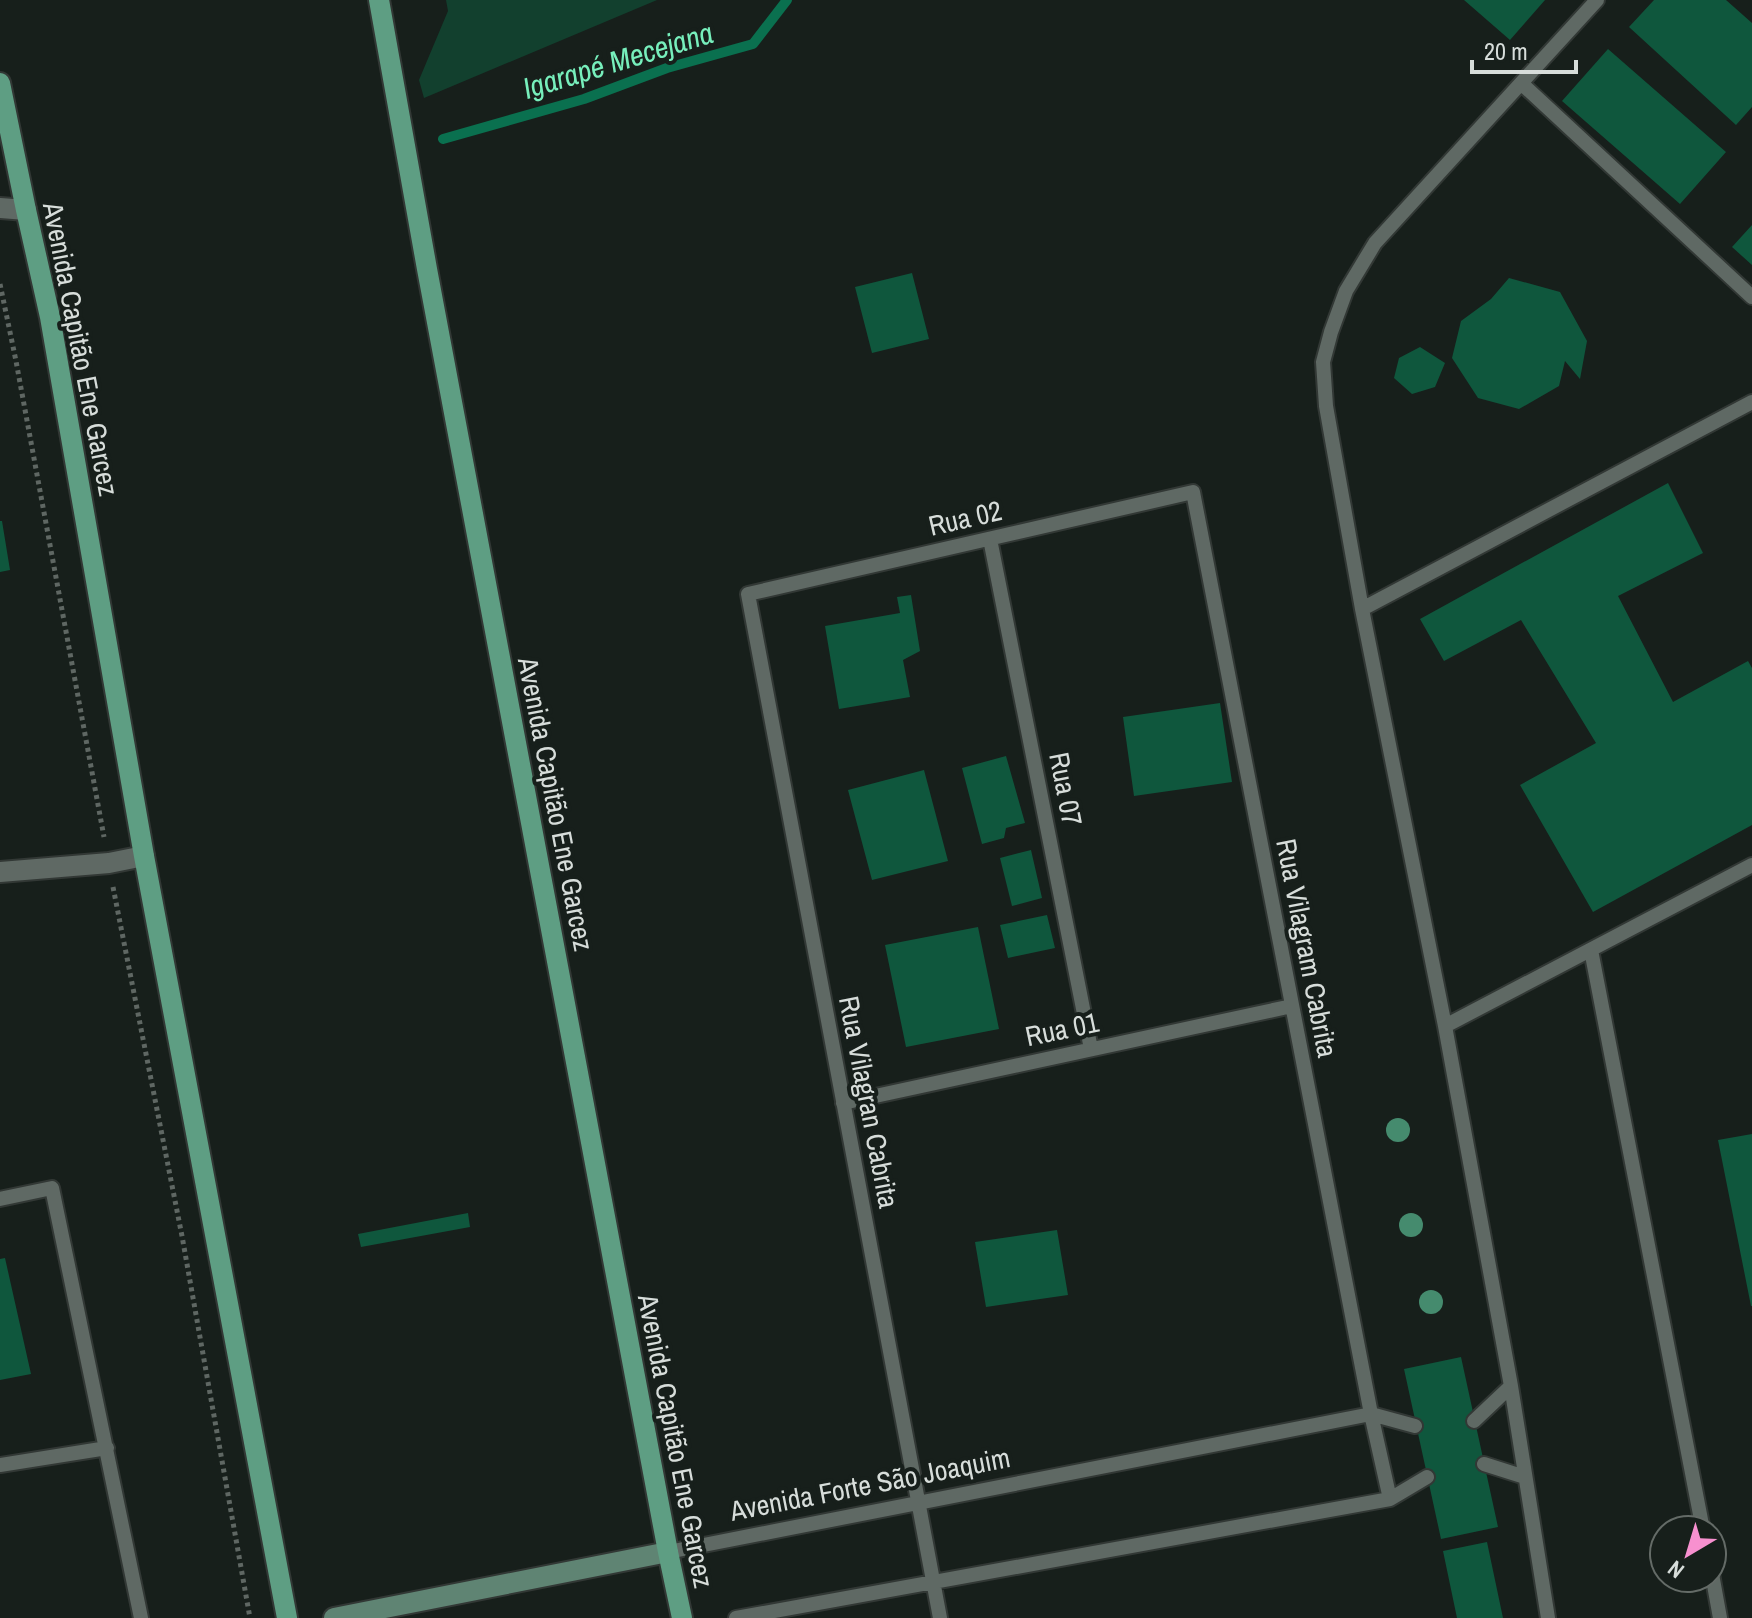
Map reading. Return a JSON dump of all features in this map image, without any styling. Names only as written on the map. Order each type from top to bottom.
[{"type":"main road","name":"Avenida Capitão Ene Garcez","points":[[379,0],[432,300],[682,1618]]},
{"type":"main road","name":"Avenida Capitão Ene Garcez","points":[[0,83],[53,329],[144,856],[287,1618]]},
{"type":"street","points":[[0,208],[26,210]]},
{"type":"street","points":[[0,872],[109,863],[144,856]]},
{"type":"street","name":"Avenida Forte São Joaquim","points":[[334,1618],[668,1552]]},
{"type":"lane","points":[[1548,1618],[1511,1386],[1445,1026],[1362,609],[1326,406],[1323,362],[1346,291],[1375,243],[1597,0]]},
{"type":"lane","points":[[1521,83],[1752,297]]},
{"type":"lane","points":[[1362,609],[1752,402]]},
{"type":"lane","name":"Rua 02","points":[[748,594],[1193,492]]},
{"type":"lane","name":"Rua Vilagram Cabrita","points":[[1193,492],[1371,1414]]},
{"type":"lane","name":"Rua 07","points":[[990,539],[1091,1049]]},
{"type":"lane","name":"Rua Vilagran Cabrita","points":[[748,594],[940,1618]]},
{"type":"lane","points":[[1445,1026],[1752,865]]},
{"type":"lane","points":[[1591,950],[1700,1514]]},
{"type":"lane","name":"Rua 01","points":[[843,1103],[1292,1006]]},
{"type":"lane","points":[[0,1199],[52,1188],[141,1618]]},
{"type":"lane","points":[[1474,1421],[1511,1386]]},
{"type":"lane","name":"Avenida Forte São Joaquim","points":[[668,1552],[1371,1414],[1415,1426]]},
{"type":"lane","points":[[1371,1414],[1390,1499]]},
{"type":"lane","points":[[0,1465],[107,1448]]},
{"type":"lane","points":[[1484,1464],[1525,1477]]},
{"type":"lane","points":[[736,1618],[1390,1499],[1427,1477]]},
{"type":"lane","points":[[1716,1594],[1720,1618]]},
{"type":"path","points":[[0,284],[182,1236],[250,1618]]},
{"type":"green space","points":[[446,0],[657,0],[424,98],[419,80],[448,11]]},
{"type":"building","points":[[1464,0],[1545,0],[1510,40]]},
{"type":"building","points":[[1654,0],[1726,0],[1752,23],[1752,107],[1736,125],[1629,27]]},
{"type":"building","points":[[1608,49],[1726,152],[1680,204],[1562,101]]},
{"type":"building","points":[[1752,225],[1752,265],[1732,247]]},
{"type":"building","points":[[912,273],[929,339],[872,353],[855,287]]},
{"type":"building","points":[[1509,278],[1560,292],[1587,341],[1580,379],[1565,361],[1559,386],[1519,409],[1478,398],[1452,358],[1461,321],[1491,299]]},
{"type":"building","points":[[1420,347],[1445,363],[1435,387],[1412,394],[1394,378],[1399,358]]},
{"type":"building","points":[[1668,483],[1703,553],[1618,596],[1673,702],[1748,661],[1752,668],[1752,825],[1593,912],[1520,785],[1596,743],[1521,620],[1444,661],[1420,619]]},
{"type":"building","points":[[0,521],[10,570],[0,572]]},
{"type":"building","points":[[911,595],[920,651],[903,660],[910,697],[839,709],[825,626],[900,613],[897,597]]},
{"type":"building","points":[[1220,703],[1232,782],[1134,796],[1123,717]]},
{"type":"building","points":[[1006,756],[1025,823],[1006,828],[1004,838],[982,844],[962,768]]},
{"type":"building","points":[[924,770],[948,861],[872,880],[848,790]]},
{"type":"building","points":[[1031,850],[1042,898],[1012,906],[1000,858]]},
{"type":"building","points":[[1047,915],[1055,948],[1008,958],[1000,925]]},
{"type":"building","points":[[978,927],[999,1029],[906,1047],[885,945]]},
{"type":"building","points":[[1752,1134],[1752,1306],[1751,1306],[1718,1140]]},
{"type":"building","points":[[468,1213],[470,1227],[361,1247],[358,1234]]},
{"type":"building","points":[[1057,1230],[1068,1295],[986,1307],[975,1242]]},
{"type":"building","points":[[5,1258],[31,1374],[0,1380],[0,1259]]},
{"type":"building","points":[[1461,1357],[1498,1527],[1441,1539],[1404,1369]]},
{"type":"building","points":[[1487,1542],[1503,1618],[1457,1618],[1443,1551]]},
{"type":"waterway","name":"Igarapé Mecejana","points":[[443,139],[584,99],[667,68],[753,44],[787,0]]}]
